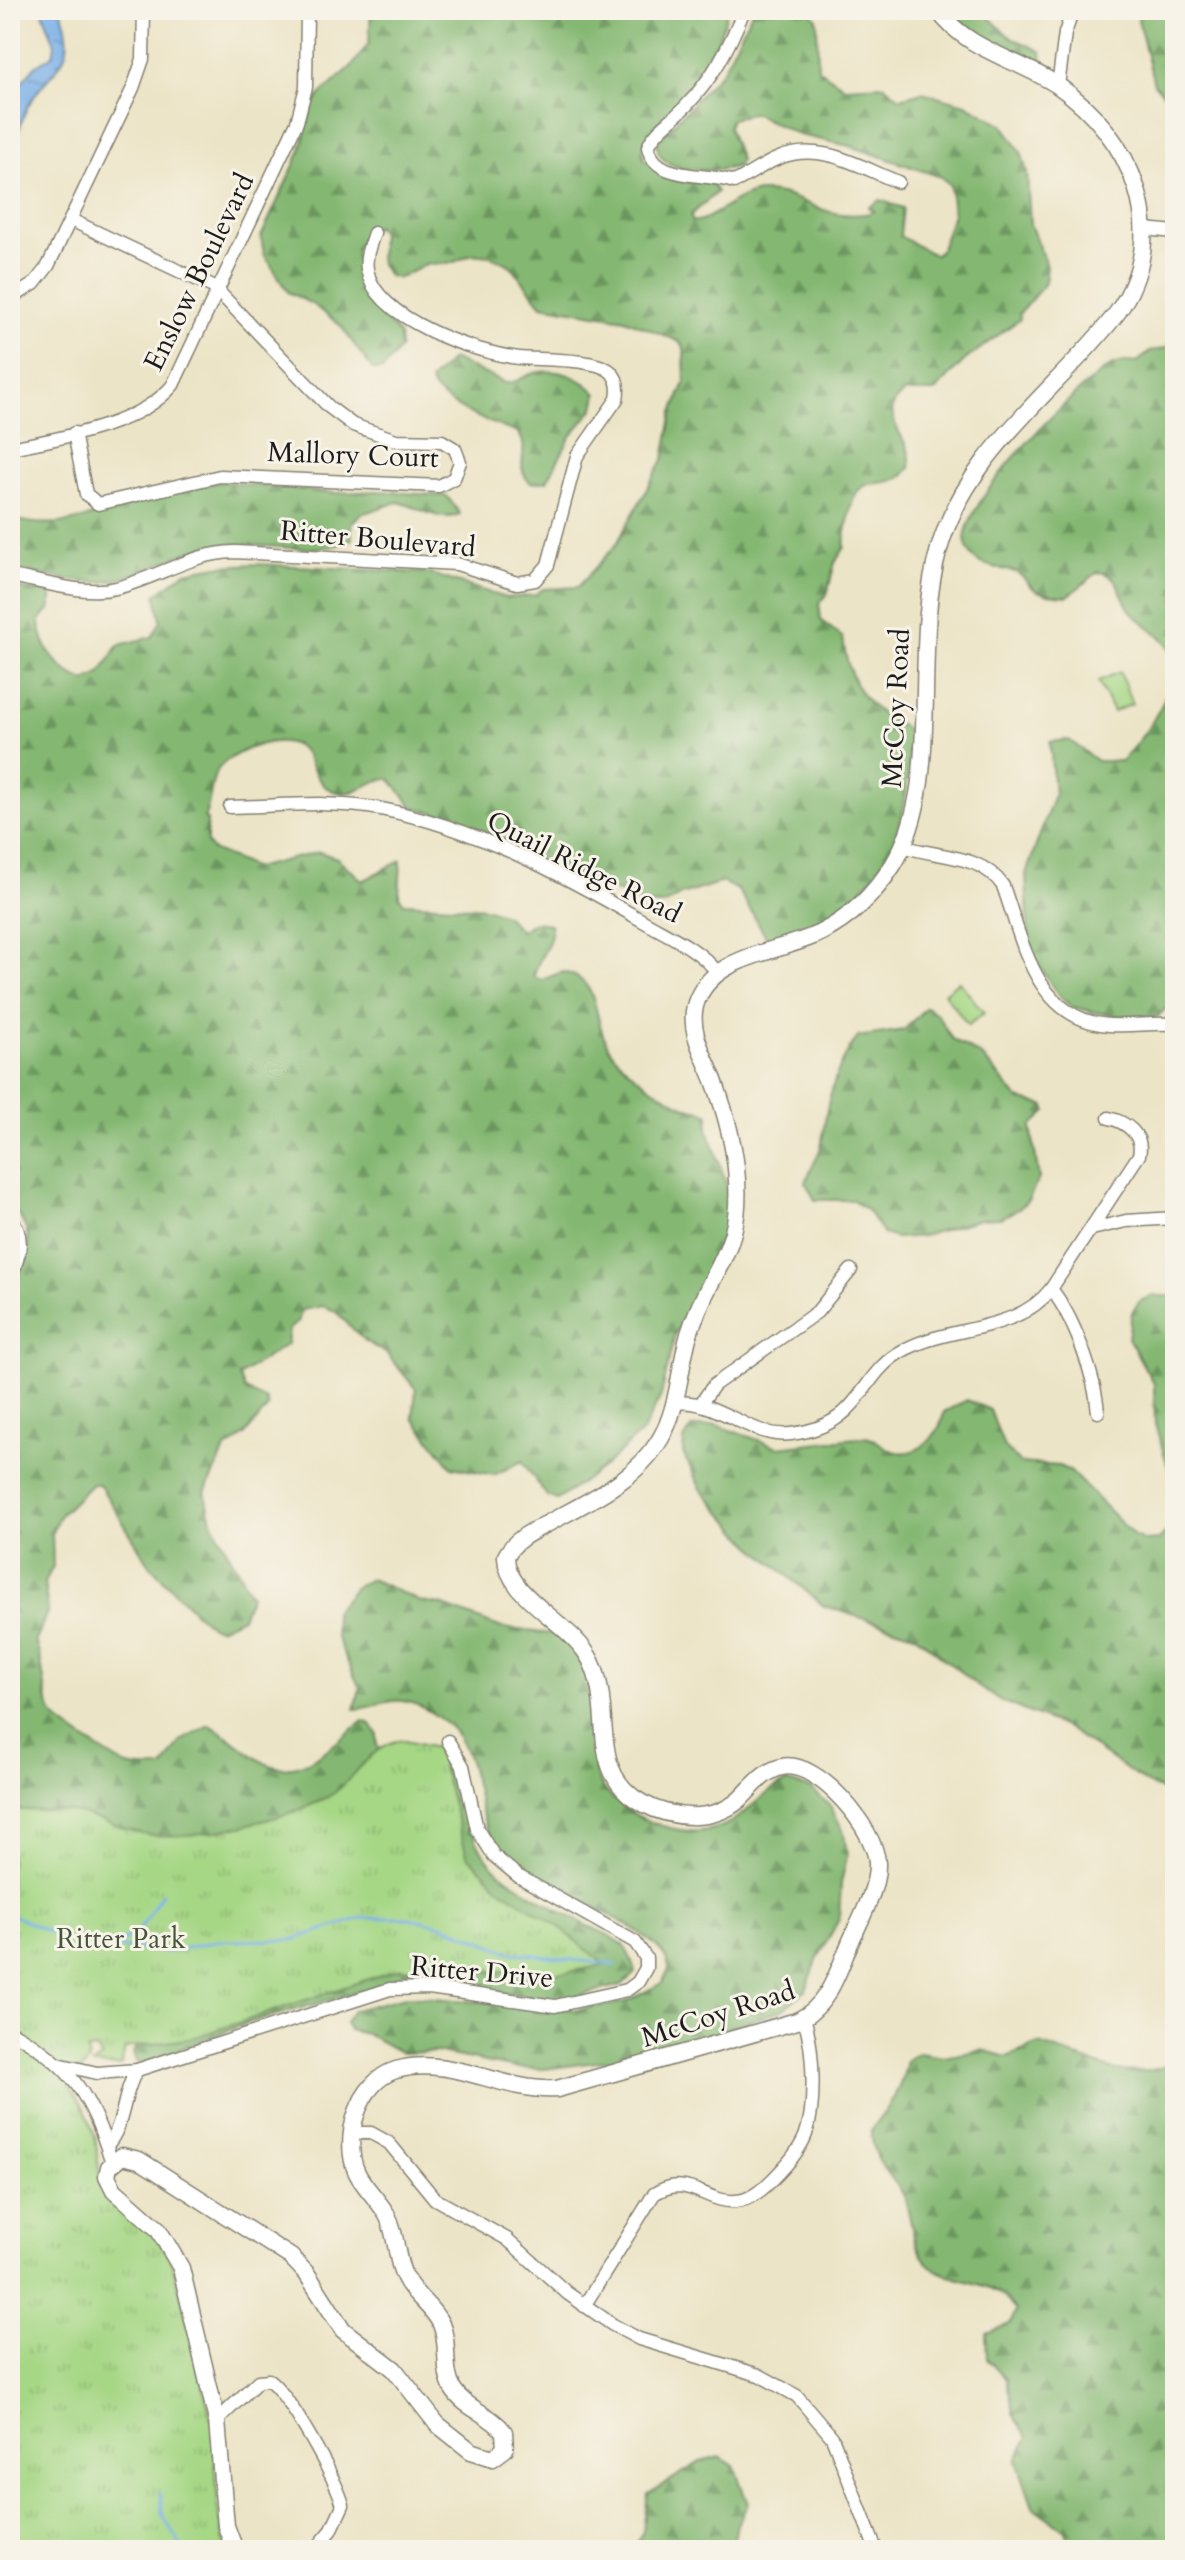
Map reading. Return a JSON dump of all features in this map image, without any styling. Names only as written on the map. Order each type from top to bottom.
[{"type":"street","points":[[10,299],[25,292],[42,275],[140,73],[144,10]]},
{"type":"street","name":"Enslow Boulevard","points":[[10,448],[132,416],[160,399],[178,377],[297,122],[306,87],[307,10]]},
{"type":"street","points":[[744,10],[720,66],[686,106],[651,139],[648,147],[655,162],[675,172],[709,174],[734,182],[778,158],[823,154],[849,160],[898,182]]},
{"type":"street","name":"McCoy Road","points":[[112,2163],[122,2156],[139,2160],[280,2249],[307,2274],[343,2330],[394,2369],[437,2424],[481,2457],[497,2457],[506,2444],[504,2432],[467,2404],[450,2384],[443,2328],[404,2277],[388,2218],[357,2172],[352,2151],[353,2133],[358,2109],[370,2087],[398,2069],[445,2069],[529,2090],[557,2089],[804,2018],[829,1990],[876,1876],[875,1851],[855,1818],[831,1787],[804,1768],[793,1766],[771,1771],[737,1802],[712,1814],[670,1813],[631,1796],[609,1768],[601,1689],[591,1661],[576,1637],[514,1583],[506,1565],[506,1556],[515,1542],[614,1486],[642,1463],[666,1429],[675,1403],[689,1334],[730,1248],[738,1211],[731,1141],[716,1086],[694,1029],[696,1004],[717,972],[739,961],[804,940],[841,921],[872,894],[903,846],[920,778],[928,605],[947,527],[985,459],[1085,351],[1124,303],[1138,276],[1145,229],[1139,192],[1117,145],[1100,123],[1058,86],[963,35],[938,10]]},
{"type":"street","points":[[1058,86],[1065,33],[1073,10]]},
{"type":"street","points":[[71,220],[219,292]]},
{"type":"street","points":[[1145,229],[1175,232]]},
{"type":"street","name":"Ritter Boulevard","points":[[10,576],[103,590],[126,585],[200,555],[235,552],[457,564],[517,583],[535,580],[543,574],[553,552],[571,471],[584,444],[617,399],[615,378],[609,371],[594,365],[517,357],[473,348],[412,320],[392,307],[373,286],[366,260],[374,233]]},
{"type":"street","name":"Mallory Court","points":[[74,433],[86,494],[98,504],[220,476],[425,486],[445,485],[454,478],[460,462],[449,444],[385,438],[353,425],[321,399],[219,292]]},
{"type":"street","name":"Quail Ridge Road","points":[[230,807],[352,805],[426,820],[524,858],[605,899],[696,952],[717,972]]},
{"type":"street","points":[[903,846],[970,861],[996,876],[1003,886],[1029,964],[1046,989],[1067,1010],[1098,1024],[1175,1024]]},
{"type":"street","points":[[675,1403],[701,1403],[772,1433],[789,1434],[820,1427],[847,1413],[890,1361],[905,1349],[1015,1316],[1038,1303],[1092,1229],[1141,1149],[1127,1126],[1109,1118]]},
{"type":"street","points":[[10,1217],[17,1227],[21,1252],[10,1277]]},
{"type":"street","points":[[1092,1229],[1126,1221],[1175,1218]]},
{"type":"street","points":[[701,1403],[714,1385],[817,1312],[851,1270]]},
{"type":"street","points":[[1051,1289],[1063,1306],[1091,1376],[1098,1412]]},
{"type":"street","name":"Ritter Drive","points":[[58,2064],[97,2073],[137,2070],[390,1989],[429,1988],[555,2006],[627,1990],[638,1982],[646,1968],[646,1958],[635,1942],[518,1876],[494,1856],[477,1829],[463,1766],[448,1741]]},
{"type":"street","points":[[584,2306],[654,2194],[667,2188],[681,2187],[729,2201],[746,2199],[763,2188],[788,2162],[803,2141],[808,2126],[812,2053],[804,2018]]},
{"type":"street","points":[[10,2031],[58,2064],[88,2098],[112,2163],[107,2176],[111,2186],[158,2229],[181,2268],[217,2421],[226,2526],[235,2550]]},
{"type":"street","points":[[107,2145],[115,2135],[126,2089],[137,2070]]},
{"type":"street","points":[[353,2133],[371,2133],[389,2143],[435,2199],[457,2214],[507,2239],[584,2306],[639,2339],[759,2375],[797,2396],[832,2437],[876,2550]]},
{"type":"street","points":[[217,2421],[258,2381],[269,2380],[281,2393],[305,2428],[343,2505],[331,2531],[315,2550]]},
{"type":"green space","points":[[371,10],[728,10],[712,60],[684,97],[649,132],[642,150],[644,159],[664,175],[677,181],[712,184],[717,192],[691,215],[692,221],[699,221],[760,192],[788,196],[824,210],[853,215],[874,211],[869,207],[880,200],[903,208],[900,236],[934,255],[941,249],[953,214],[950,185],[941,177],[850,146],[799,135],[753,113],[731,119],[728,127],[740,160],[736,167],[688,169],[666,161],[659,153],[657,142],[723,70],[753,10],[810,10],[817,19],[818,69],[845,87],[884,85],[900,98],[922,92],[966,104],[1003,125],[1021,152],[1027,172],[1030,224],[1047,267],[1045,283],[1019,314],[1020,319],[965,360],[934,392],[904,392],[895,401],[893,418],[908,450],[910,468],[889,482],[864,486],[852,503],[845,547],[835,562],[827,595],[819,603],[821,620],[843,638],[851,673],[868,702],[909,733],[908,779],[898,831],[882,863],[846,904],[815,924],[792,935],[767,938],[738,890],[722,882],[681,895],[663,905],[640,904],[625,894],[599,886],[455,818],[413,807],[390,779],[376,781],[347,793],[331,790],[318,778],[303,751],[283,742],[243,751],[216,772],[204,819],[207,820],[207,843],[212,850],[255,868],[319,852],[337,858],[363,881],[401,860],[399,896],[404,903],[485,908],[506,915],[520,931],[534,922],[550,924],[548,944],[534,977],[542,980],[562,972],[584,982],[594,1001],[603,1035],[614,1055],[665,1096],[709,1114],[708,1129],[726,1183],[729,1216],[711,1266],[675,1334],[661,1396],[643,1431],[605,1466],[557,1500],[547,1496],[522,1461],[494,1475],[452,1467],[413,1418],[416,1389],[387,1354],[365,1341],[335,1311],[323,1306],[302,1310],[298,1322],[289,1329],[287,1344],[239,1376],[245,1390],[266,1400],[268,1407],[246,1434],[225,1450],[205,1492],[213,1524],[251,1595],[242,1617],[219,1628],[211,1626],[196,1613],[151,1567],[99,1484],[92,1484],[59,1516],[52,1532],[53,1567],[44,1583],[48,1610],[35,1641],[49,1706],[53,1715],[65,1725],[98,1749],[134,1768],[163,1768],[181,1741],[209,1725],[259,1760],[280,1768],[306,1763],[363,1721],[371,1724],[377,1734],[377,1746],[420,1751],[446,1762],[459,1784],[480,1848],[491,1864],[536,1897],[623,1945],[635,1973],[622,1985],[555,2001],[447,1984],[394,1982],[248,2023],[144,2063],[136,2061],[133,2053],[137,2045],[10,1943],[10,1286],[23,1266],[28,1246],[24,1225],[10,1205],[10,587],[51,593],[51,608],[40,620],[43,640],[60,666],[86,681],[100,674],[119,645],[152,637],[161,621],[156,595],[185,572],[217,566],[258,564],[428,573],[506,598],[535,595],[543,589],[578,587],[616,545],[664,458],[673,412],[685,383],[684,347],[678,341],[625,319],[542,305],[510,265],[490,256],[472,254],[452,263],[427,264],[399,278],[388,276],[379,260],[381,232],[376,226],[363,235],[356,249],[361,282],[368,298],[399,335],[400,348],[383,370],[373,370],[340,325],[312,304],[288,292],[264,254],[261,237],[301,150],[311,110],[320,95],[353,65],[369,43]]},
{"type":"green space","points":[[950,10],[981,10],[1009,36],[1042,52],[1043,62],[1007,52],[966,27]]},
{"type":"green space","points":[[1140,10],[1175,10],[1175,105],[1154,84],[1138,20]]},
{"type":"green space","points":[[1175,341],[1175,1000],[1157,1017],[1119,1017],[1072,1007],[1060,997],[1029,951],[1026,874],[1054,795],[1050,742],[1069,740],[1097,761],[1121,761],[1151,724],[1167,692],[1172,661],[1168,646],[1131,611],[1116,581],[1106,574],[1098,572],[1068,596],[1045,593],[1033,588],[1018,573],[980,562],[969,552],[966,544],[968,526],[980,503],[999,475],[1050,419],[1113,365],[1136,363],[1151,351],[1164,349]]},
{"type":"green space","points":[[452,359],[505,383],[543,371],[560,373],[577,378],[597,394],[594,408],[571,436],[547,481],[531,483],[526,477],[522,465],[522,439],[518,433],[468,413],[435,390],[430,381]]},
{"type":"green space","points":[[219,482],[335,493],[378,491],[447,496],[460,514],[437,516],[398,502],[361,514],[351,523],[352,539],[340,545],[325,548],[238,544],[208,546],[132,575],[101,582],[10,569],[10,518],[25,522],[68,522]]},
{"type":"green space","points":[[1120,672],[1132,704],[1113,712],[1098,681]]},
{"type":"green space","points":[[959,981],[984,1013],[968,1025],[944,993]]},
{"type":"green space","points":[[926,1007],[937,1014],[952,1039],[983,1057],[1018,1099],[1044,1105],[1047,1111],[1031,1127],[1039,1178],[1029,1199],[1019,1209],[1000,1218],[979,1219],[923,1236],[896,1238],[883,1234],[868,1211],[853,1200],[815,1200],[806,1183],[821,1147],[832,1087],[858,1037],[904,1030]]},
{"type":"green space","points":[[1152,1296],[1175,1296],[1175,1490],[1155,1424],[1154,1384],[1128,1338],[1132,1312],[1140,1301]]},
{"type":"green space","points":[[967,1400],[990,1410],[1004,1447],[1020,1463],[1059,1466],[1070,1471],[1134,1536],[1146,1541],[1159,1540],[1175,1524],[1175,1794],[1149,1785],[1067,1728],[1003,1702],[980,1688],[914,1634],[824,1606],[751,1545],[701,1489],[683,1453],[684,1440],[691,1428],[716,1425],[778,1447],[865,1437],[897,1452],[907,1452],[916,1450],[931,1438],[944,1412]]},
{"type":"green space","points":[[371,1579],[421,1602],[441,1605],[502,1628],[561,1635],[577,1655],[591,1691],[596,1717],[595,1761],[598,1779],[607,1792],[635,1815],[671,1828],[707,1830],[732,1821],[770,1791],[788,1782],[812,1789],[831,1807],[844,1832],[847,1857],[841,1883],[839,1919],[818,1958],[806,1990],[782,2010],[648,2055],[544,2069],[516,2068],[435,2052],[402,2053],[367,2034],[349,2030],[345,2023],[353,2010],[409,1996],[576,2010],[626,2002],[662,1983],[669,1969],[664,1955],[650,1941],[605,1913],[533,1876],[505,1852],[487,1827],[466,1752],[449,1726],[423,1708],[407,1702],[389,1701],[355,1709],[360,1688],[336,1637],[334,1612],[356,1586]]},
{"type":"green space","name":"Ritter Park","points":[[400,1740],[437,1748],[467,1855],[502,1890],[558,1926],[605,1965],[563,1973],[401,1968],[193,2038],[125,2048],[121,2066],[92,2065],[102,2057],[95,2049],[87,2050],[89,2061],[69,2085],[85,2109],[95,2136],[101,2186],[154,2234],[172,2261],[213,2426],[219,2518],[226,2550],[10,2550],[10,1808],[69,1811],[152,1835],[216,1831],[287,1814],[324,1799],[378,1750]]},
{"type":"green space","points":[[1039,2044],[1124,2071],[1158,2069],[1175,2061],[1175,2550],[1070,2550],[1065,2530],[1033,2507],[1017,2461],[1028,2437],[1016,2420],[1006,2379],[987,2359],[986,2333],[1010,2324],[1016,2311],[997,2292],[946,2275],[923,2257],[915,2241],[903,2194],[882,2165],[872,2141],[871,2130],[894,2097],[907,2060],[918,2053],[944,2057],[982,2050],[1007,2057]]},
{"type":"green space","points":[[720,2457],[734,2466],[748,2504],[737,2524],[732,2550],[632,2550],[643,2531],[648,2494],[700,2462]]},
{"type":"water","points":[[42,10],[59,10],[62,13],[67,31],[65,56],[27,108],[10,150],[10,96],[36,65],[53,55],[55,44]]},
{"type":"waterway","points":[[119,1944],[140,1929],[162,1894]]},
{"type":"waterway","points":[[10,1914],[74,1943],[169,1952],[217,1941],[292,1940],[361,1918],[409,1918],[442,1925],[509,1952],[615,1965]]},
{"type":"waterway","points":[[161,2494],[162,2514],[183,2550]]}]
